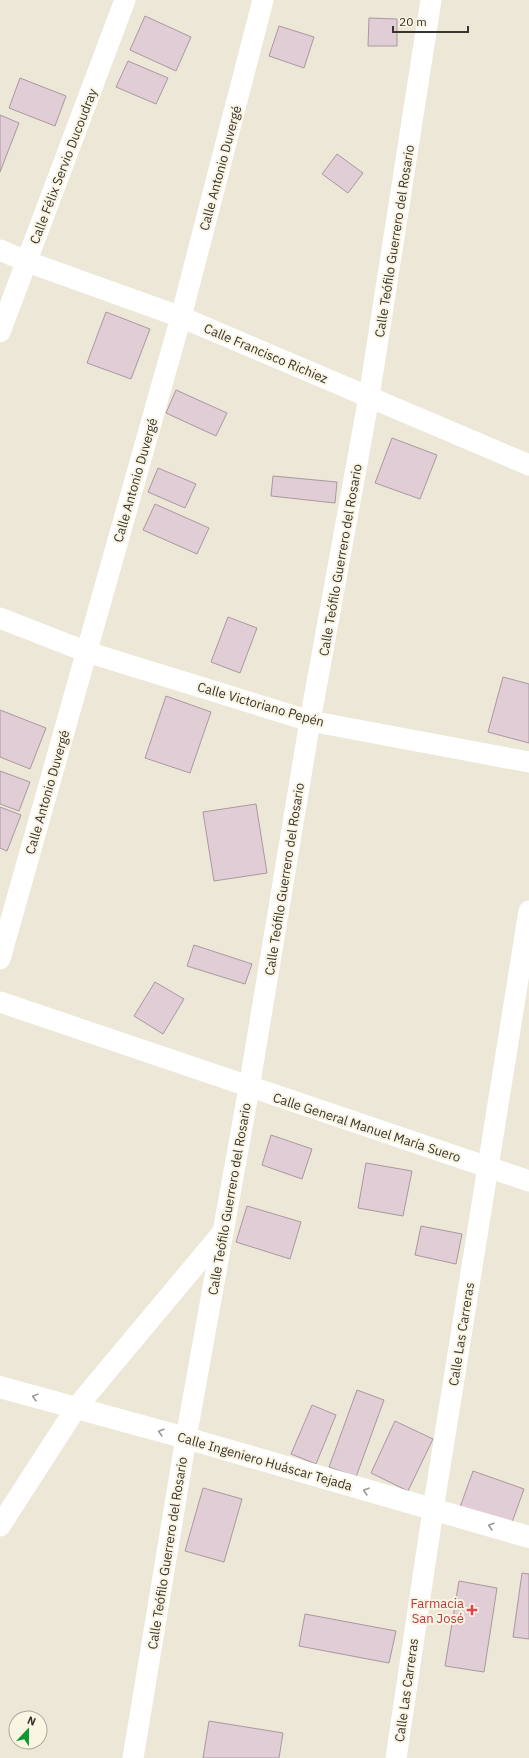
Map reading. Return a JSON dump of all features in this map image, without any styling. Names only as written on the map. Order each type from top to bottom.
[{"type":"main road","name":"Calle Ingeniero Huáscar Tejada","points":[[0,1387],[186,1438],[529,1537]]},
{"type":"street","name":"Calle Félix Servio Ducoudray","points":[[0,332],[28,262],[125,0]]},
{"type":"street","name":"Calle Antonio Duvergé","points":[[0,959],[181,317],[263,0]]},
{"type":"street","name":"Calle Teófilo Guerrero del Rosario","points":[[134,1758],[186,1438],[249,1088],[310,721],[369,397],[431,0]]},
{"type":"street","name":"Calle Francisco Richiez","points":[[0,250],[28,262],[181,317],[529,465]]},
{"type":"street","name":"Calle Victoriano Pepén","points":[[0,618],[87,652],[310,721],[529,762]]},
{"type":"street","name":"Calle Las Carreras","points":[[396,1758],[433,1510],[529,911]]},
{"type":"street","name":"Calle General Manuel María Suero","points":[[0,1002],[249,1088],[529,1182]]},
{"type":"street","points":[[0,1526],[76,1408],[223,1231]]},
{"type":"building","points":[[145,16],[191,37],[176,71],[130,50]]},
{"type":"building","points":[[369,18],[397,19],[397,46],[368,46]]},
{"type":"building","points":[[279,26],[314,37],[304,68],[269,56]]},
{"type":"building","points":[[128,61],[168,78],[156,104],[116,87]]},
{"type":"building","points":[[20,78],[66,96],[55,126],[9,108]]},
{"type":"building","points":[[0,115],[19,123],[0,172]]},
{"type":"building","points":[[337,154],[363,173],[348,193],[322,174]]},
{"type":"building","points":[[106,312],[150,329],[131,379],[87,363]]},
{"type":"building","points":[[176,390],[227,413],[216,436],[166,413]]},
{"type":"building","points":[[392,438],[437,455],[420,499],[375,483]]},
{"type":"building","points":[[158,468],[196,484],[185,508],[148,492]]},
{"type":"building","points":[[273,476],[337,482],[335,503],[271,496]]},
{"type":"building","points":[[155,504],[209,528],[197,554],[143,530]]},
{"type":"building","points":[[228,617],[257,628],[240,673],[211,662]]},
{"type":"building","points":[[503,677],[529,684],[529,743],[488,732]]},
{"type":"building","points":[[166,696],[211,712],[190,773],[145,758]]},
{"type":"building","points":[[0,710],[46,728],[30,769],[0,757]]},
{"type":"building","points":[[0,771],[30,782],[19,811],[0,804]]},
{"type":"building","points":[[256,804],[267,873],[214,881],[203,812]]},
{"type":"building","points":[[0,807],[21,815],[7,851],[0,848]]},
{"type":"building","points":[[194,945],[252,964],[245,984],[187,966]]},
{"type":"building","points":[[155,982],[184,999],[163,1034],[134,1016]]},
{"type":"building","points":[[271,1135],[312,1149],[302,1179],[262,1165]]},
{"type":"building","points":[[366,1163],[412,1171],[403,1216],[358,1208]]},
{"type":"building","points":[[247,1206],[301,1222],[290,1259],[236,1242]]},
{"type":"building","points":[[421,1226],[462,1234],[456,1264],[415,1255]]},
{"type":"building","points":[[357,1390],[384,1400],[356,1477],[329,1467]]},
{"type":"building","points":[[312,1405],[336,1415],[316,1464],[291,1454]]},
{"type":"building","points":[[395,1421],[433,1439],[408,1491],[371,1473]]},
{"type":"building","points":[[473,1471],[524,1489],[510,1528],[459,1510]]},
{"type":"building","points":[[203,1488],[242,1499],[224,1562],[185,1551]]},
{"type":"building","points":[[522,1573],[529,1574],[529,1639],[513,1637]]},
{"type":"building","points":[[459,1581],[497,1588],[484,1672],[445,1666]]},
{"type":"building","points":[[305,1614],[396,1631],[389,1663],[299,1646]]},
{"type":"building","points":[[209,1721],[283,1733],[279,1758],[203,1758]]},
{"type":"place","name":"Farmacia San José","points":[[472,1610]]}]
